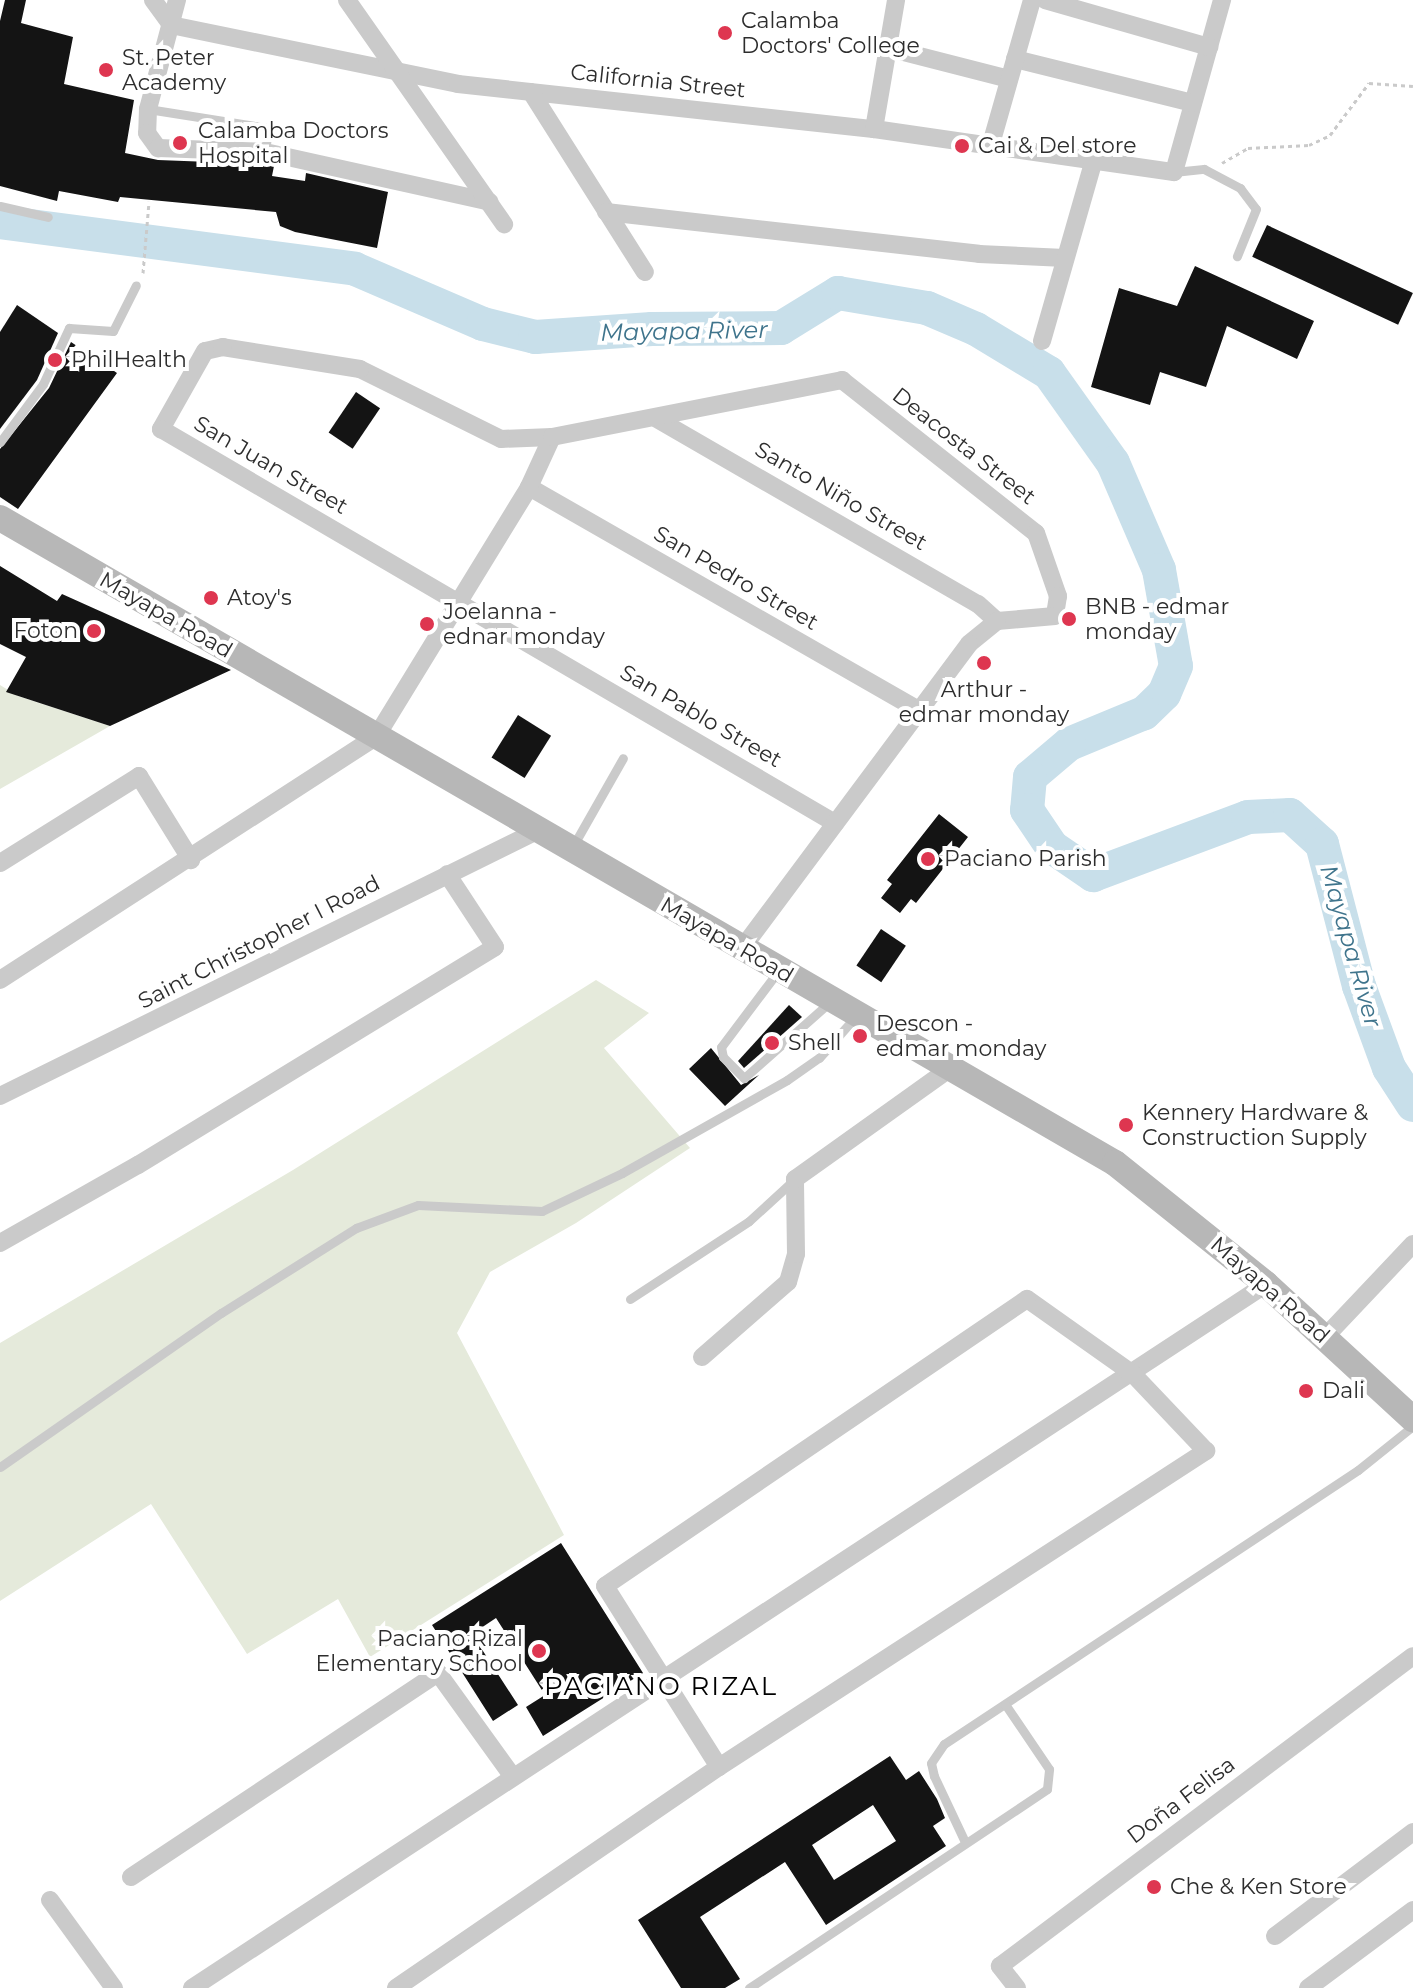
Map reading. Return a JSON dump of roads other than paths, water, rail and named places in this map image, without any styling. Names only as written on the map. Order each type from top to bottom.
[{"type":"main road","name":"Mayapa Road","points":[[0,518],[856,1016],[952,1067],[1115,1163],[1266,1284],[1413,1419]]},
{"type":"street","points":[[153,0],[171,25]]},
{"type":"street","points":[[177,0],[148,109],[147,133],[158,148],[265,152],[490,202]]},
{"type":"street","points":[[347,0],[504,224]]},
{"type":"street","points":[[874,129],[896,0]]},
{"type":"street","points":[[991,144],[1032,0]]},
{"type":"street","points":[[1045,0],[1209,47]]},
{"type":"street","points":[[1174,172],[1222,0]]},
{"type":"street","name":"California Street","points":[[171,25],[396,70],[531,92],[874,129],[1174,172]]},
{"type":"street","points":[[888,48],[1009,79]]},
{"type":"street","points":[[1015,59],[1193,103]]},
{"type":"street","points":[[531,92],[645,272]]},
{"type":"street","points":[[1042,341],[1094,160]]},
{"type":"street","points":[[606,212],[979,254],[1065,258]]},
{"type":"street","name":"San Juan Street","points":[[459,603],[161,429],[205,351],[223,347],[360,369],[501,439],[552,437]]},
{"type":"street","name":"Deacosta Street","points":[[552,437],[657,419],[842,380],[1036,533],[1058,596],[1055,616],[997,621]]},
{"type":"street","name":"Santo Niño Street","points":[[657,419],[978,604],[997,621]]},
{"type":"street","points":[[0,980],[191,860],[376,737],[529,487],[552,437]]},
{"type":"street","name":"San Pedro Street","points":[[529,487],[920,711]]},
{"type":"street","name":"San Pablo Street","points":[[459,603],[835,823]]},
{"type":"street","points":[[742,948],[969,644],[997,621]]},
{"type":"street","points":[[0,863],[139,776],[191,860]]},
{"type":"street","name":"Saint Christopher I Road","points":[[0,1096],[539,830]]},
{"type":"street","points":[[0,1243],[138,1165],[495,947],[447,874]]},
{"type":"street","points":[[702,1357],[788,1282],[796,1254],[795,1179],[952,1067]]},
{"type":"street","points":[[1325,1337],[1413,1244]]},
{"type":"street","points":[[192,1988],[1266,1284]]},
{"type":"street","points":[[396,1988],[719,1767],[1206,1451],[1133,1374],[1027,1299],[605,1586],[719,1767]]},
{"type":"street","name":"Doña Felisa","points":[[1017,1988],[1000,1966],[1413,1656]]},
{"type":"street","points":[[131,1877],[438,1673],[513,1777]]},
{"type":"street","points":[[1275,1936],[1413,1832]]},
{"type":"street","points":[[50,1900],[114,1988]]},
{"type":"street","points":[[1308,1988],[1413,1910]]},
{"type":"lane","points":[[148,109],[268,128],[265,152]]},
{"type":"lane","points":[[1174,172],[1204,169],[1240,188],[1256,209],[1237,256]]},
{"type":"lane","points":[[0,206],[48,217]]},
{"type":"lane","points":[[0,442],[43,384],[69,328],[113,331],[136,285]]},
{"type":"lane","points":[[571,849],[623,758]]},
{"type":"lane","points":[[779,970],[721,1047],[723,1057],[744,1078],[831,1001]]},
{"type":"lane","points":[[0,1467],[221,1313],[356,1228],[418,1205],[542,1211],[634,1166],[787,1080],[819,1058],[856,1016]]},
{"type":"lane","points":[[630,1299],[749,1221],[795,1179]]},
{"type":"lane","points":[[965,1842],[931,1763],[944,1744],[1358,1470],[1413,1426]]},
{"type":"lane","points":[[749,1988],[1047,1789],[1049,1769],[1005,1704]]},
{"type":"waterway","name":"Mayapa River","points":[[0,222],[355,269],[483,324],[535,337],[652,329],[781,328],[838,293],[927,308],[976,329],[1049,373],[1113,463],[1159,570],[1176,666],[1164,694],[1144,713],[1069,744],[1030,777],[1027,810],[1052,847],[1093,875],[1248,817],[1290,815],[1322,844],[1359,986],[1389,1068],[1413,1105]]},
{"type":"place","name":"Calamba Doctors' College","points":[[725,33]]},
{"type":"place","name":"St. Peter Academy","points":[[106,70]]},
{"type":"place","name":"Calamba Doctors Hospital","points":[[180,143]]},
{"type":"place","name":"Cai & Del store","points":[[962,146]]},
{"type":"place","name":"PhilHealth","points":[[55,360]]},
{"type":"place","name":"Atoy's","points":[[211,598]]},
{"type":"place","name":"BNB - edmar monday","points":[[1069,619]]},
{"type":"place","name":"Joelanna - ednar monday","points":[[427,624]]},
{"type":"place","name":"Foton","points":[[94,631]]},
{"type":"place","name":"Arthur - edmar monday","points":[[984,663]]},
{"type":"place","name":"Paciano Parish","points":[[928,859]]},
{"type":"place","name":"Descon - edmar monday","points":[[860,1036]]},
{"type":"place","name":"Shell","points":[[772,1043]]},
{"type":"place","name":"Kennery Hardware & Construction Supply","points":[[1126,1125]]},
{"type":"place","name":"Dali","points":[[1306,1391]]},
{"type":"place","name":"Paciano Rizal Elementary School","points":[[539,1651]]},
{"type":"place","name":"Che & Ken Store","points":[[1154,1887]]},
{"type":"district","name":"PACIANO RIZAL","points":[[661,1687]]}]
